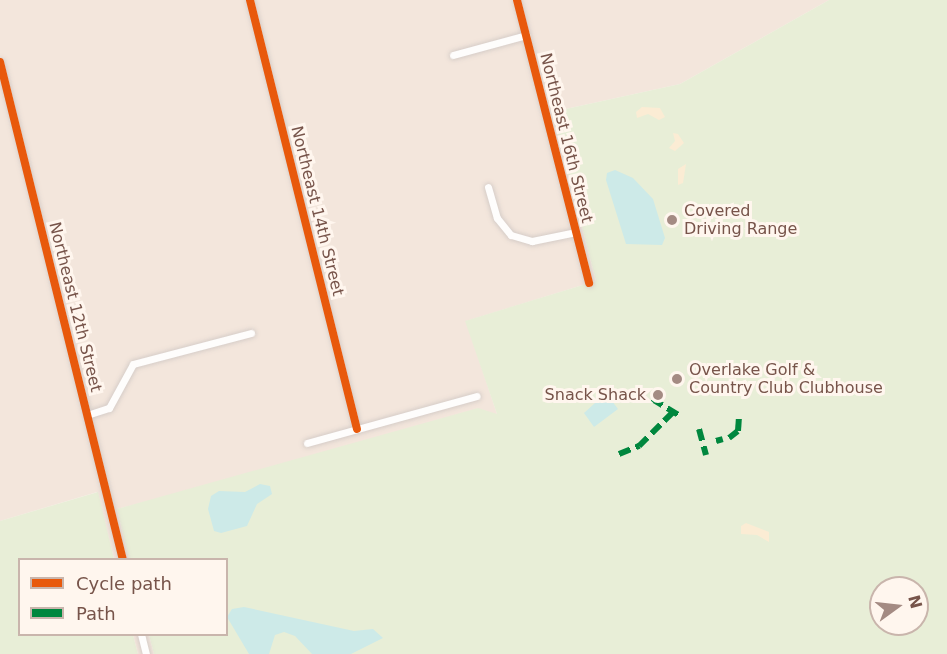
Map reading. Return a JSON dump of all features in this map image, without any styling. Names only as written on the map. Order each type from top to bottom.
[{"type":"street","name":"Northeast 14th Street","points":[[250,0],[357,429]]},
{"type":"street","name":"Northeast 16th Street","points":[[517,0],[589,283]]},
{"type":"street","points":[[453,55],[526,35]]},
{"type":"street","name":"Northeast 12th Street","points":[[0,62],[123,558]]},
{"type":"street","points":[[488,187],[497,218],[511,235],[532,241],[576,232]]},
{"type":"street","points":[[87,415],[109,408],[133,364],[251,333]]},
{"type":"street","points":[[307,443],[477,396]]},
{"type":"street","points":[[142,636],[146,654]]},
{"type":"shaded area","points":[[0,0],[829,0],[680,84],[552,112],[596,281],[466,321],[497,414],[117,509],[129,558],[114,558],[97,492],[0,521]]},
{"type":"shaded area","points":[[133,636],[149,636],[154,654],[138,654]]},
{"type":"green space","points":[[829,0],[947,0],[947,654],[154,654],[149,636],[228,636],[228,558],[129,558],[117,509],[478,408],[497,414],[465,321],[596,281],[552,112],[680,84]]},
{"type":"green space","points":[[98,492],[114,558],[18,558],[18,636],[133,636],[138,654],[0,654],[0,521]]},
{"type":"sand","points":[[642,107],[660,108],[665,117],[659,120],[648,114],[637,118],[636,112]]},
{"type":"sand","points":[[673,133],[678,134],[684,143],[675,151],[669,148],[675,141]]},
{"type":"sand","points":[[686,164],[683,183],[678,185],[678,169]]},
{"type":"sand","points":[[746,523],[769,532],[769,542],[757,535],[741,534],[741,526]]},
{"type":"water","points":[[615,170],[633,178],[653,199],[665,238],[662,245],[626,244],[606,180],[607,173]]},
{"type":"water","points":[[606,393],[618,409],[594,427],[584,413]]},
{"type":"water","points":[[260,484],[270,486],[272,494],[257,504],[247,526],[221,533],[214,531],[208,509],[211,496],[219,491],[245,492]]},
{"type":"water","points":[[244,607],[354,631],[373,629],[383,638],[351,654],[312,654],[295,636],[284,632],[275,635],[269,654],[249,654],[228,619],[232,609]]},
{"type":"marked path","points":[[652,399],[679,415]]},
{"type":"marked path","points":[[619,454],[639,446],[673,412]]},
{"type":"marked path","points":[[729,438],[738,431],[739,417]]},
{"type":"marked path","points":[[699,429],[706,455]]},
{"type":"marked path","points":[[716,441],[723,439]]},
{"type":"cycle path","points":[[250,0],[357,429]]},
{"type":"cycle path","points":[[517,0],[589,283]]},
{"type":"cycle path","points":[[0,62],[123,558]]},
{"type":"place","name":"Covered Driving Range","points":[[672,220]]},
{"type":"place","name":"Overlake Golf & Country Club Clubhouse","points":[[677,379]]},
{"type":"place","name":"Snack Shack","points":[[658,395]]}]
